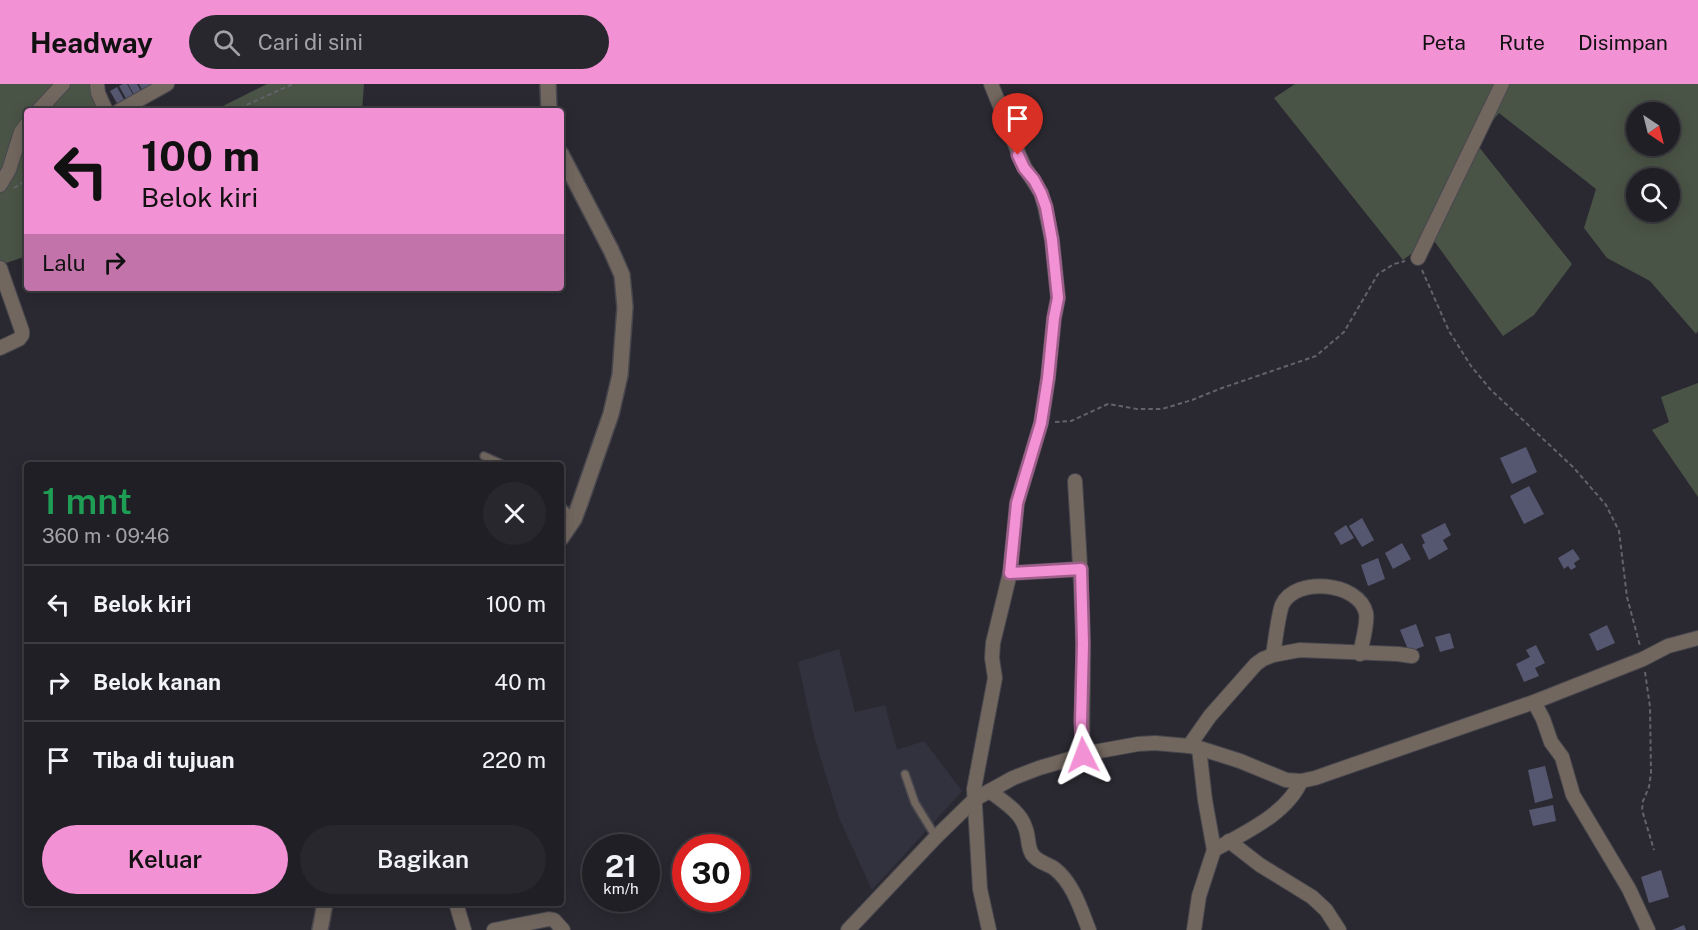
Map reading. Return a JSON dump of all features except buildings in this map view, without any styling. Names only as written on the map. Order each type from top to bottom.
[{"type":"street","points":[[41,108],[63,84]]},
{"type":"street","points":[[97,84],[105,108]]},
{"type":"street","points":[[124,108],[167,84]]},
{"type":"street","points":[[548,84],[549,108]]},
{"type":"street","points":[[989,930],[980,890],[974,789],[994,678],[993,643],[1010,573],[1017,503],[1041,423],[1058,298],[1046,207],[1034,180],[1024,168],[1018,155],[991,84]]},
{"type":"street","points":[[1418,258],[1502,84]]},
{"type":"street","points":[[0,185],[9,170],[24,128]]},
{"type":"street","points":[[564,160],[612,250],[622,275],[625,307],[620,375],[611,414],[574,519],[564,533]]},
{"type":"street","points":[[0,268],[22,335],[19,339],[0,348]]},
{"type":"street","points":[[1075,481],[1081,569],[1083,755]]},
{"type":"street","points":[[1010,573],[1081,569]]},
{"type":"street","points":[[1273,655],[1282,604],[1302,589],[1318,585],[1336,587],[1354,596],[1364,605],[1367,615],[1360,654]]},
{"type":"street","points":[[848,930],[936,837],[975,800],[1013,778],[1083,755],[1138,744],[1155,743],[1194,747],[1240,761],[1286,780],[1301,781],[1534,702],[1643,659],[1668,646],[1698,638]]},
{"type":"street","points":[[1194,930],[1199,896],[1214,850],[1194,747],[1210,716],[1256,664],[1273,655],[1300,650],[1412,656]]},
{"type":"street","points":[[1534,702],[1551,742],[1562,758],[1573,795],[1629,889],[1648,930]]},
{"type":"street","points":[[1214,850],[1252,829],[1276,812],[1301,781]]},
{"type":"street","points":[[990,791],[1020,816],[1033,854],[1062,876],[1074,895],[1089,930]]},
{"type":"street","points":[[1229,841],[1260,865],[1312,897],[1326,910],[1339,930]]},
{"type":"street","points":[[320,930],[324,906]]},
{"type":"street","points":[[457,906],[464,930]]},
{"type":"street","points":[[494,930],[549,919],[554,920],[563,930]]},
{"type":"lane","points":[[484,456],[497,462]]},
{"type":"lane","points":[[564,509],[574,519]]},
{"type":"lane","points":[[905,774],[915,803],[936,837]]},
{"type":"path","points":[[240,108],[293,84]]},
{"type":"path","points":[[1041,423],[1071,421],[1108,404],[1162,409],[1316,356],[1344,332],[1378,274],[1394,264],[1418,258],[1449,331],[1472,366],[1491,389],[1574,468],[1606,505],[1619,531],[1627,597],[1643,659],[1650,707],[1651,773],[1642,810],[1654,850]]},
{"type":"shaded area","points":[[839,649],[855,712],[885,705],[897,750],[924,741],[962,791],[872,890],[839,818],[814,736],[798,662]]},
{"type":"green space","points":[[0,84],[96,84],[99,108],[24,108],[24,257],[0,265]]},
{"type":"green space","points":[[267,84],[364,84],[362,108],[219,108]]},
{"type":"green space","points":[[1295,84],[1698,84],[1698,331],[1696,334],[1650,281],[1607,258],[1584,228],[1596,189],[1499,113],[1475,142],[1572,264],[1534,315],[1503,336],[1432,238],[1403,260],[1274,98]]},
{"type":"green space","points":[[1698,383],[1698,497],[1652,430],[1669,422],[1661,397]]},
{"type":"route","points":[[1018,155],[1041,193],[1046,207],[1058,298],[1041,423],[1017,503],[1010,573],[1081,569],[1083,755]]}]
